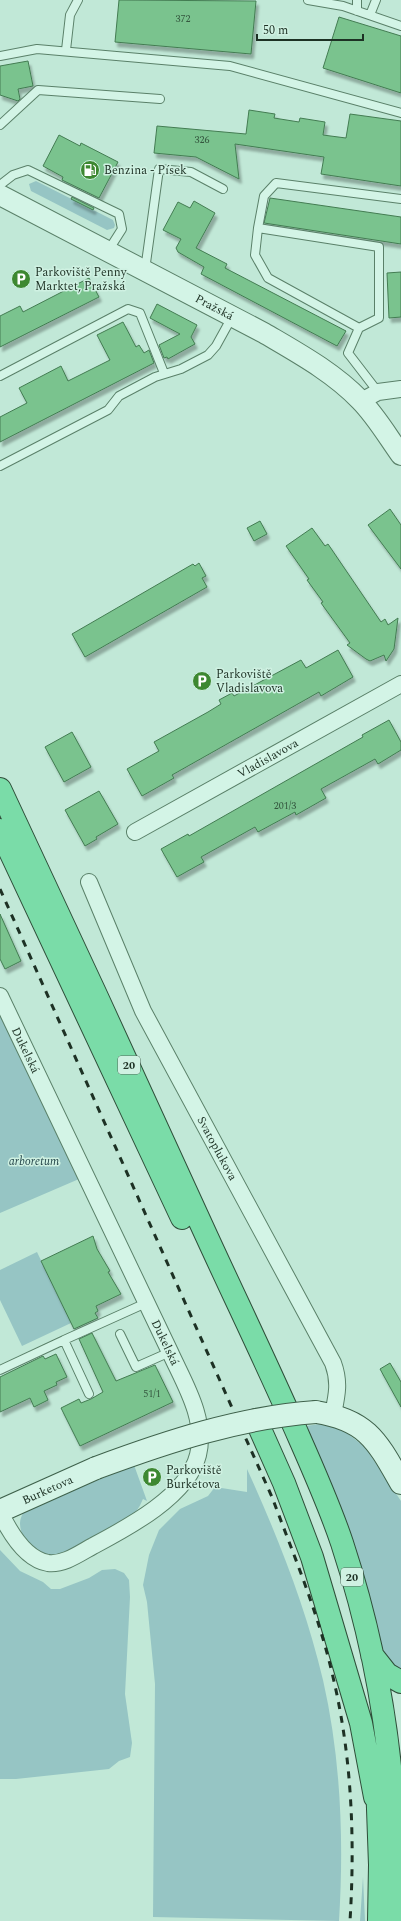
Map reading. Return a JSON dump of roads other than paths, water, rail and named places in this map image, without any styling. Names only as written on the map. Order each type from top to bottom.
[{"type":"highway","name":"20","points":[[0,789],[120,1046],[319,1482],[344,1550],[360,1603],[372,1654],[389,1762],[387,1830],[379,1921]]},
{"type":"highway","name":"20","points":[[0,830],[288,1440],[330,1548],[360,1654],[374,1733],[387,1830],[395,1921]]},
{"type":"highway","points":[[256,1420],[284,1483],[312,1557],[361,1723],[374,1787],[387,1830]]},
{"type":"highway","points":[[372,1654],[381,1668],[401,1682]]},
{"type":"highway","points":[[387,1830],[401,1781]]},
{"type":"main road","name":"Burketova","points":[[0,1511],[96,1468],[183,1438],[256,1420],[288,1414],[325,1413]]},
{"type":"main road","points":[[325,1413],[354,1423],[369,1434],[385,1455],[401,1483]]},
{"type":"street","name":"Pražská","points":[[0,195],[107,252],[233,316],[264,333],[330,374],[361,401],[401,455]]},
{"type":"street","points":[[361,401],[378,392],[401,389]]},
{"type":"street","name":"Vladislavova","points":[[135,832],[401,684]]},
{"type":"street","name":"Svatoplukova","points":[[89,882],[143,1011],[333,1363],[338,1375],[337,1397],[325,1413]]},
{"type":"street","name":"Dukelská","points":[[0,996],[170,1352],[195,1408],[199,1425],[200,1443],[194,1466],[179,1487],[162,1503],[136,1523],[64,1562],[48,1563],[33,1557],[21,1545],[6,1524],[0,1511]]},
{"type":"lane","points":[[66,50],[70,15],[78,0]]},
{"type":"lane","points":[[313,0],[343,6],[401,26]]},
{"type":"lane","points":[[357,0],[357,11]]},
{"type":"lane","points":[[370,15],[376,0]]},
{"type":"lane","points":[[0,56],[37,48],[230,66],[401,113]]},
{"type":"lane","points":[[0,125],[38,90],[160,99]]},
{"type":"lane","points":[[145,270],[159,169],[191,172],[223,189]]},
{"type":"lane","points":[[0,185],[13,175],[28,170],[120,214],[122,229],[107,252]]},
{"type":"lane","points":[[359,328],[268,278],[255,255],[264,196],[276,184],[401,199]]},
{"type":"lane","points":[[258,228],[379,246],[380,318],[359,328],[348,353],[378,392]]},
{"type":"lane","points":[[0,376],[128,309],[140,313],[164,374]]},
{"type":"lane","points":[[0,466],[108,410],[119,396],[164,374],[181,369],[208,354],[216,346],[233,316]]},
{"type":"lane","points":[[0,1370],[146,1303]]},
{"type":"lane","points":[[120,1334],[136,1367],[170,1352]]},
{"type":"lane","points":[[64,1340],[89,1394]]},
{"type":"railway","points":[[0,889],[272,1497],[321,1631],[339,1707],[348,1768],[352,1829],[350,1921]]},
{"type":"place","name":"Benzina - Písek","points":[[90,170]]},
{"type":"place","name":"Parkoviště Penny Marktet, Pražská","points":[[21,279]]},
{"type":"place","name":"Parkoviště Vladislavova","points":[[202,681]]},
{"type":"place","name":"Parkoviště Burketova","points":[[152,1477]]},
{"type":"park label","name":"arboretum","points":[[34,1161]]}]
